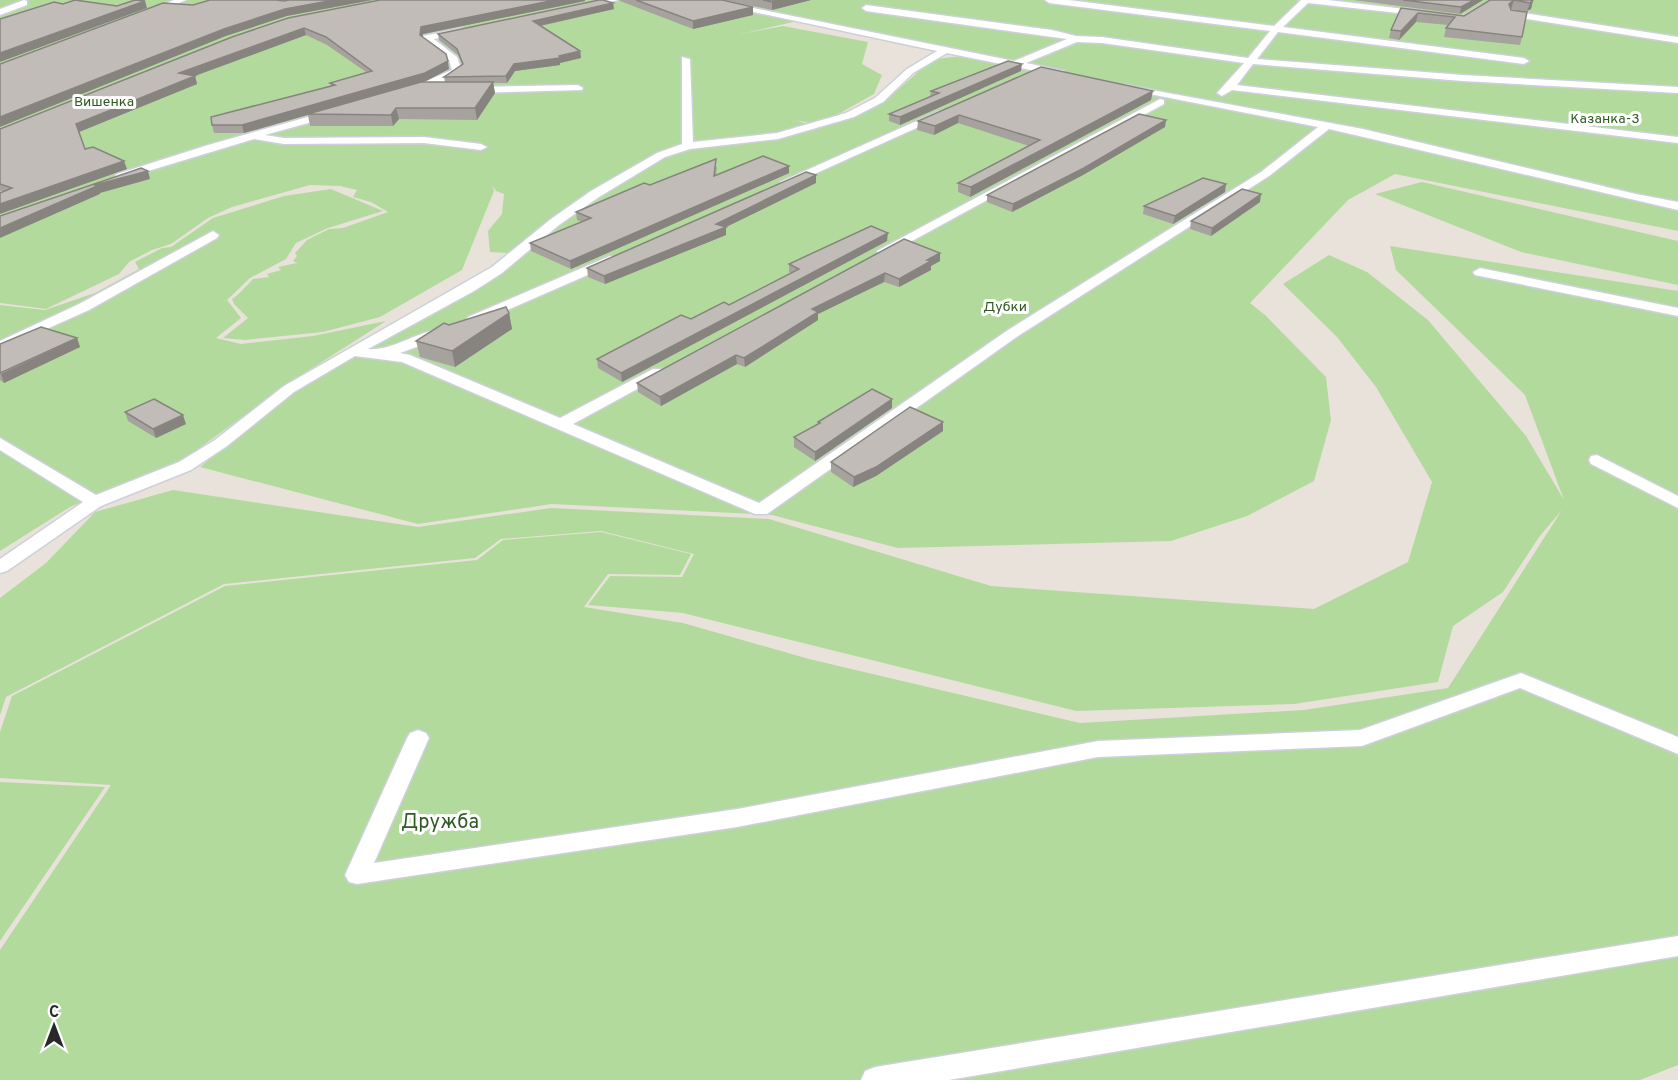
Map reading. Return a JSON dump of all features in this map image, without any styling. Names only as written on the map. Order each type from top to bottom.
[{"type":"lane","points":[[137,17],[182,0]]},
{"type":"lane","points":[[567,10],[614,0]]},
{"type":"lane","points":[[701,0],[1074,76]]},
{"type":"lane","points":[[1049,0],[1524,61]]},
{"type":"lane","points":[[1209,103],[1230,87],[1275,29],[1305,0],[1428,15]]},
{"type":"lane","points":[[0,12],[24,3]]},
{"type":"lane","points":[[866,8],[1052,33],[1076,39],[1102,40],[1249,61],[1463,78],[1678,90]]},
{"type":"lane","points":[[1512,15],[1678,40]]},
{"type":"lane","points":[[473,29],[426,38],[454,58],[457,71],[446,78],[412,90],[578,88]]},
{"type":"lane","points":[[1015,64],[1076,39]]},
{"type":"lane","points":[[0,567],[95,502],[185,466],[221,443],[289,389],[352,351],[469,288],[497,270],[555,222],[595,194],[661,154],[688,146],[778,136],[850,115],[879,100],[910,71],[943,51]]},
{"type":"lane","points":[[685,59],[688,146]]},
{"type":"lane","points":[[1018,79],[1040,69]]},
{"type":"lane","points":[[1119,85],[1327,125],[1678,206]]},
{"type":"lane","points":[[1230,87],[1678,140]]},
{"type":"lane","points":[[875,255],[1160,102]]},
{"type":"lane","points":[[769,190],[953,108]]},
{"type":"lane","points":[[107,180],[344,110]]},
{"type":"lane","points":[[352,351],[405,358],[760,510],[1013,333],[1264,174],[1327,125]]},
{"type":"lane","points":[[253,136],[263,140],[284,141],[424,140],[482,147]]},
{"type":"lane","points":[[0,346],[84,307],[213,235]]},
{"type":"lane","points":[[381,355],[454,328],[628,252]]},
{"type":"lane","points":[[1480,272],[1678,312]]},
{"type":"lane","points":[[559,425],[675,362]]},
{"type":"lane","points":[[0,443],[95,502]]},
{"type":"lane","points":[[1597,460],[1678,503]]},
{"type":"lane","points":[[418,738],[357,875],[737,818],[1098,749],[1362,738],[1521,680],[1678,746]]},
{"type":"lane","points":[[874,1080],[1678,946]]},
{"type":"green space","name":"Вишенка","points":[[0,0],[694,0],[797,21],[741,34],[783,26],[868,42],[862,64],[882,75],[874,94],[835,116],[810,123],[795,120],[811,125],[773,133],[727,140],[699,140],[674,146],[588,192],[507,253],[490,252],[488,231],[502,214],[504,194],[496,191],[492,185],[494,191],[462,270],[380,317],[323,332],[245,340],[223,338],[248,318],[232,299],[253,279],[269,277],[267,274],[281,270],[278,267],[297,263],[293,261],[297,256],[295,253],[307,240],[329,229],[343,228],[388,212],[371,202],[353,197],[357,190],[340,186],[310,185],[232,207],[208,218],[171,244],[152,250],[129,262],[119,274],[46,309],[0,303]]},
{"type":"green space","name":"Дубки","points":[[713,0],[1294,0],[1462,20],[1499,0],[1678,0],[1678,231],[1395,174],[1348,200],[1250,303],[1265,315],[1326,377],[1331,420],[1314,481],[1247,516],[1171,541],[898,548],[772,515],[552,504],[418,524],[200,467],[287,396],[369,348],[601,194],[663,157],[699,148],[797,135],[851,118],[884,102],[936,59],[961,56],[1367,131],[1142,89]]},
{"type":"green space","points":[[1315,0],[1489,0],[1459,17]]},
{"type":"green space","points":[[1422,182],[1678,241],[1678,285],[1521,252],[1375,194]]},
{"type":"green space","points":[[331,189],[383,211],[328,228],[296,243],[286,259],[250,278],[227,300],[241,318],[216,338],[241,344],[313,336],[386,321],[289,383],[180,462],[70,507],[0,551],[0,305],[45,310],[95,293],[139,269],[135,262],[162,248],[171,247],[213,218],[284,196]]},
{"type":"green space","name":"Дружба","points":[[1390,246],[1678,291],[1678,1065],[1640,1080],[0,1080],[0,950],[111,785],[0,778],[0,732],[12,696],[225,586],[477,560],[503,540],[601,532],[691,554],[680,575],[608,574],[584,607],[683,623],[809,659],[1080,723],[1304,710],[1448,688],[1562,510],[1539,537],[1503,592],[1453,626],[1438,682],[1294,704],[1076,711],[683,613],[588,605],[610,576],[682,577],[694,554],[601,531],[501,539],[475,558],[224,584],[6,697],[0,715],[0,598],[46,563],[95,512],[173,490],[418,527],[551,508],[769,519],[991,586],[1314,609],[1408,562],[1432,482],[1376,387],[1337,337],[1283,284],[1329,255],[1367,272],[1428,320],[1526,436],[1564,500],[1525,395],[1396,270]]},
{"type":"green space","points":[[0,782],[105,787],[0,941]]},
{"type":"building","points":[[75,0],[117,6],[135,0],[145,1],[0,53],[0,19],[54,2],[63,4]]},
{"type":"building","points":[[210,0],[334,0],[285,9],[224,29],[0,117],[0,64],[163,3],[193,5]]},
{"type":"building","points":[[380,0],[555,0],[421,27],[420,35],[446,54],[448,61],[425,73],[242,125],[212,125],[211,117],[335,85],[330,83],[372,71],[326,37],[304,28],[179,73],[195,76],[76,124],[85,149],[93,147],[124,161],[0,204],[0,193],[12,188],[0,184],[0,129],[232,37],[288,18]]},
{"type":"building","points":[[599,0],[613,3],[533,21],[580,51],[559,56],[560,58],[514,64],[506,76],[444,77],[463,64],[457,49],[438,34]]},
{"type":"building","points":[[636,0],[722,0],[753,7],[693,21]]},
{"type":"building","points":[[1403,0],[1474,0],[1461,7]]},
{"type":"building","points":[[1490,0],[1514,0],[1509,4],[1511,10],[1527,12],[1522,37],[1446,28],[1455,17],[1418,13],[1401,31],[1391,30],[1401,8],[1464,16]]},
{"type":"building","points":[[1514,0],[1533,0],[1530,3]]},
{"type":"building","points":[[1008,61],[1022,64],[900,117],[889,114],[939,93],[931,91]]},
{"type":"building","points":[[1041,67],[1153,91],[971,187],[958,183],[1040,140],[959,115],[935,126],[918,121]]},
{"type":"building","points":[[421,82],[493,82],[475,108],[396,108],[391,115],[308,114]]},
{"type":"building","points":[[1139,114],[1166,120],[1084,168],[1013,204],[987,195]]},
{"type":"building","points":[[763,156],[789,166],[570,261],[530,243],[591,218],[576,212],[644,183],[650,185],[716,159],[714,176]]},
{"type":"building","points":[[141,168],[148,171],[95,185],[97,186],[0,228],[0,216]]},
{"type":"building","points":[[806,172],[816,175],[716,224],[726,227],[604,276],[587,268]]},
{"type":"building","points":[[1203,178],[1226,184],[1175,216],[1144,206]]},
{"type":"building","points":[[1242,189],[1261,194],[1212,228],[1191,221]]},
{"type":"building","points":[[871,226],[888,233],[621,373],[597,359],[681,315],[691,319],[724,302],[729,305],[799,269],[789,264]]},
{"type":"building","points":[[904,239],[940,253],[927,260],[931,261],[899,279],[885,273],[812,309],[818,312],[744,358],[736,355],[660,397],[637,383]]},
{"type":"building","points":[[506,307],[509,313],[452,351],[416,341],[444,323],[449,325]]},
{"type":"building","points":[[41,327],[77,338],[0,373],[0,344]]},
{"type":"building","points":[[872,389],[892,399],[815,452],[794,437],[820,423],[818,422]]},
{"type":"building","points":[[154,399],[183,415],[153,429],[125,412]]},
{"type":"building","points":[[910,407],[943,422],[876,467],[854,477],[831,462]]},
{"type":"park label","name":"Казанка-3","points":[[1605,119]]}]
